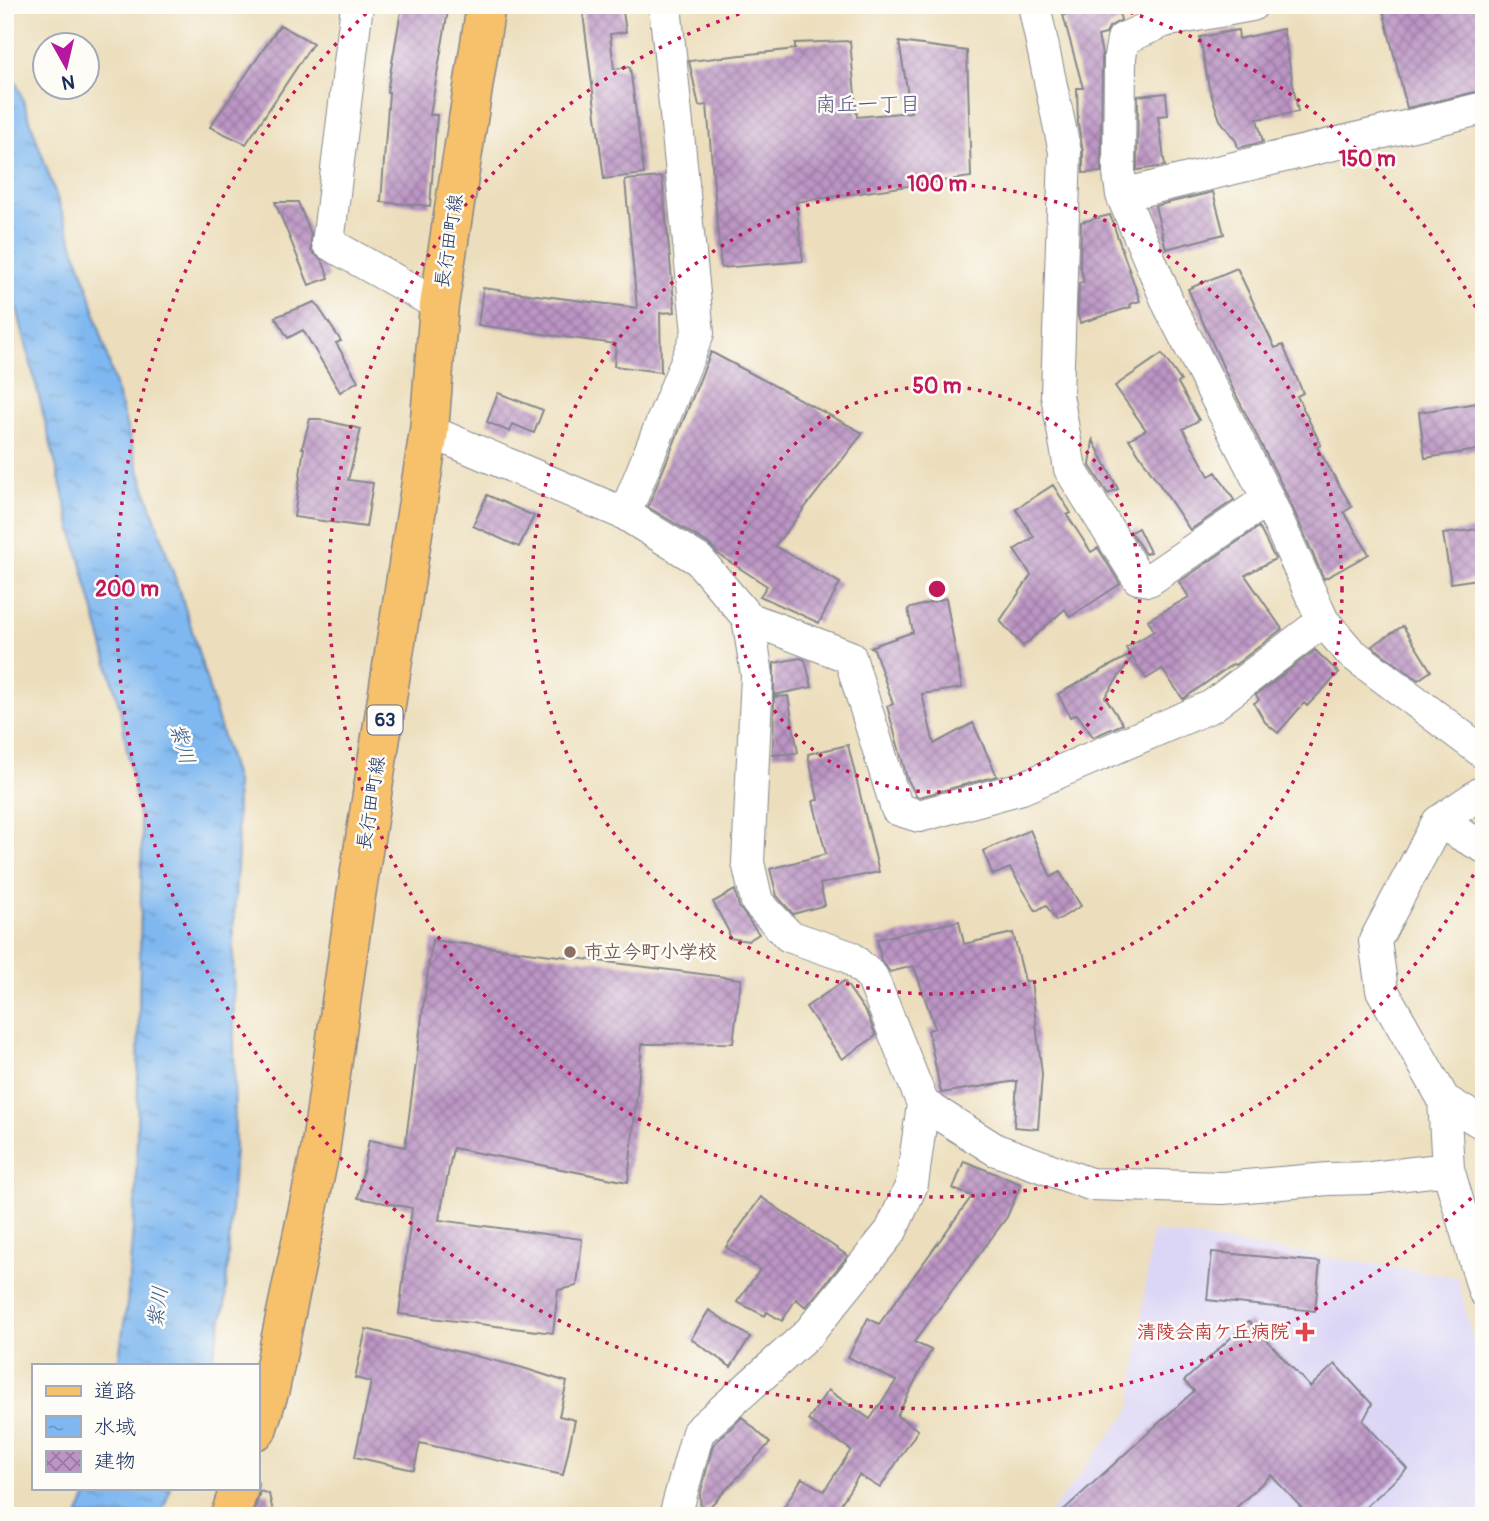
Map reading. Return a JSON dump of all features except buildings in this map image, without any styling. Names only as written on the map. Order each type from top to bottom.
[{"type":"main road","name":"長行田町線","points":[[259,1424],[270,1389],[320,1152],[356,896],[406,590],[429,431],[439,305],[486,5]]},
{"type":"main road","points":[[230,1516],[238,1490]]},
{"type":"street","points":[[357,5],[328,243],[439,305]]},
{"type":"street","points":[[625,514],[698,333],[665,5]]},
{"type":"street","points":[[1034,5],[1065,152],[1057,395],[1070,469],[1138,578],[1150,580],[1268,499]]},
{"type":"street","points":[[1252,5],[1164,21],[1123,39],[1120,57],[1119,174],[1122,195],[1169,305],[1268,499],[1323,621],[1350,652],[1484,753]]},
{"type":"street","points":[[1122,195],[1484,108]]},
{"type":"street","points":[[429,431],[625,514],[699,560],[748,618],[850,657],[897,809],[919,816],[1022,788],[1212,706],[1323,621]]},
{"type":"street","points":[[675,1516],[698,1432],[808,1334],[891,1231],[912,1184],[923,1104],[872,977],[850,957],[789,936],[757,902],[748,862],[757,676],[748,618]]},
{"type":"street","points":[[1484,791],[1438,822],[1375,941],[1382,990],[1444,1100],[1448,1169],[1484,1292]]},
{"type":"street","points":[[1438,822],[1484,847]]},
{"type":"street","points":[[1444,1100],[1484,1124]]},
{"type":"street","points":[[923,1104],[996,1150],[1090,1184],[1223,1188],[1371,1178],[1448,1169]]},
{"type":"shaded area","name":"清陵会南ケ丘病院","points":[[1152,1231],[1458,1277],[1484,1388],[1484,1516],[1048,1516],[1131,1409]]},
{"type":"water","name":"紫川","points":[[5,62],[19,89],[88,287],[136,461],[189,620],[236,782],[238,852],[233,932],[235,1148],[225,1305],[211,1364],[118,1364],[127,1303],[136,1190],[142,835],[120,709],[5,260]]},
{"type":"water","points":[[90,1490],[170,1490],[160,1516],[78,1516]]},
{"type":"place","name":"市立今町小学校","points":[[570,952]]},
{"type":"place","name":"清陵会南ケ丘病院","points":[[1305,1332]]},
{"type":"district","name":"南丘一丁目","points":[[868,104]]}]
